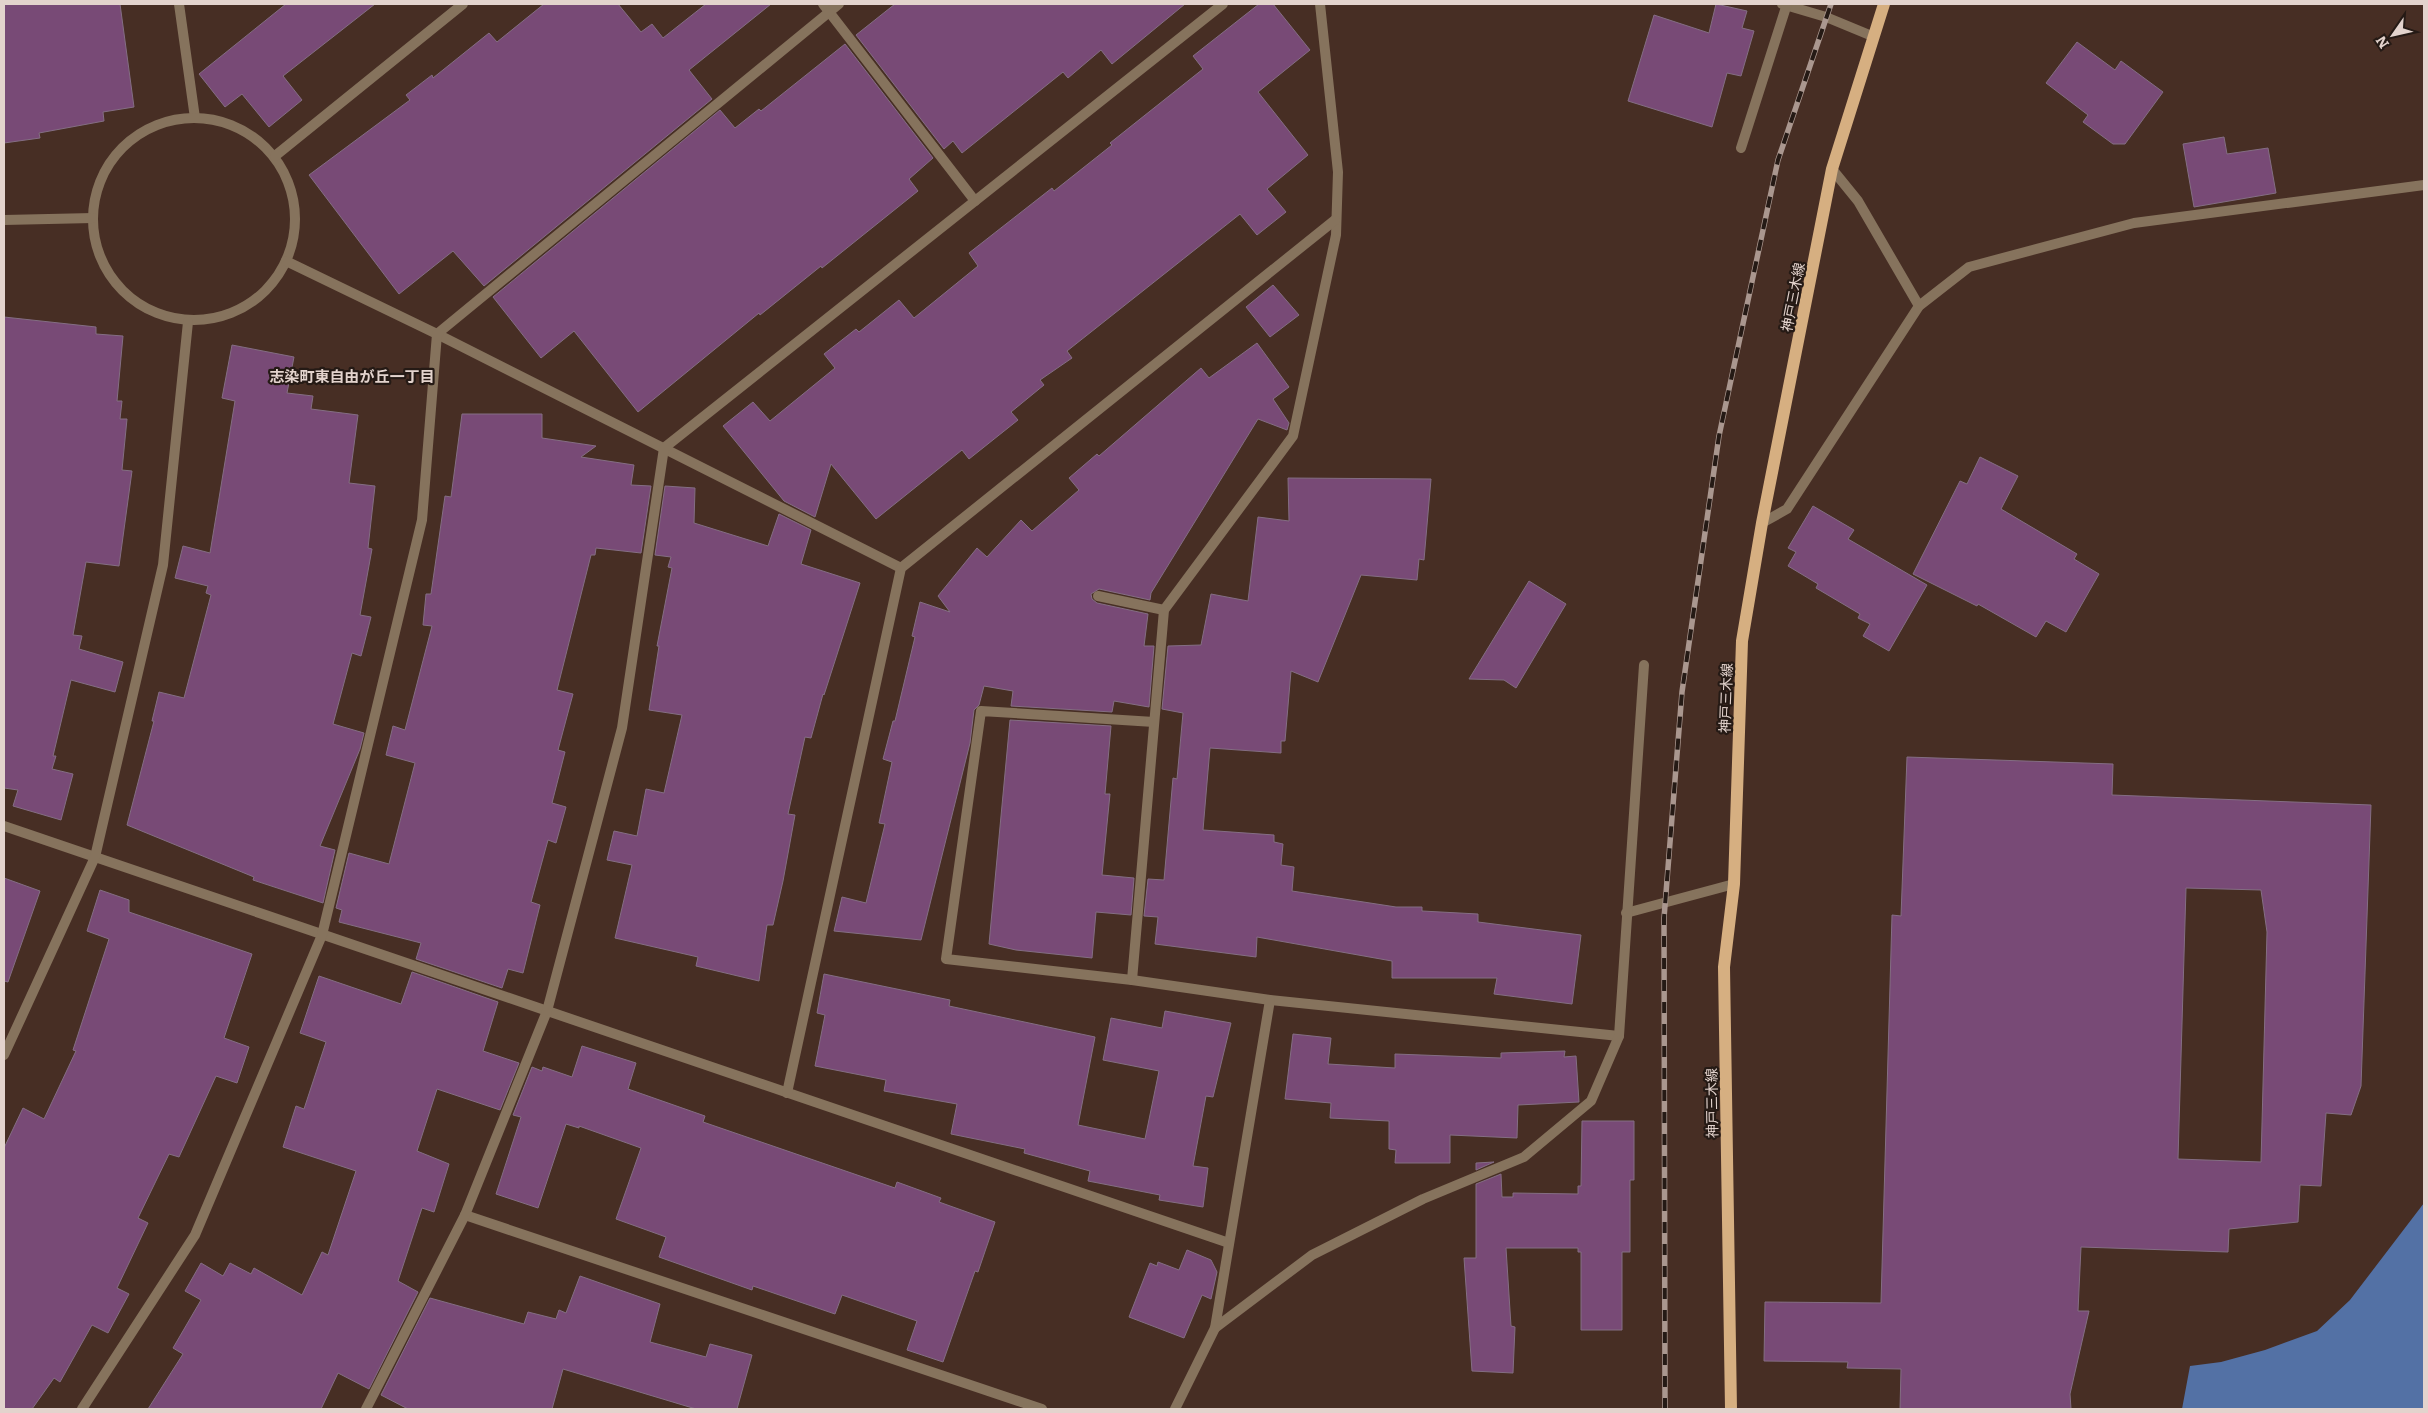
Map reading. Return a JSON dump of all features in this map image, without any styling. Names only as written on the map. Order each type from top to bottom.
[{"type":"main road","name":"神戸三木線","points":[[1731,1409],[1724,967],[1734,884],[1742,641],[1762,523],[1832,169],[1872,36],[1884,4]]},
{"type":"street","points":[[178,4],[195,118]]},
{"type":"street","points":[[275,156],[463,4]]},
{"type":"street","points":[[82,1409],[195,1234],[322,935],[422,520],[437,334],[826,8],[839,4]]},
{"type":"street","points":[[366,1409],[465,1215],[547,1011],[622,728],[664,448],[1223,4]]},
{"type":"street","points":[[1132,980],[1164,610],[1294,436],[1336,235],[1338,172],[1320,4]]},
{"type":"street","points":[[1741,148],[1785,4],[1826,17],[1872,36]]},
{"type":"street","points":[[826,8],[975,201]]},
{"type":"street","points":[[184,118],[195,118],[218,120],[249,134],[275,156],[291,186],[296,220],[291,252],[276,282],[251,304],[221,318],[188,322],[156,314],[127,296],[106,270],[94,239],[93,205],[103,172],[124,145],[151,126],[184,118]]},
{"type":"street","points":[[1832,169],[1858,202],[1919,306]]},
{"type":"street","points":[[1762,523],[1787,509],[1919,306],[1969,267],[2134,223],[2424,185]]},
{"type":"street","points":[[4,220],[93,218]]},
{"type":"street","points":[[787,1093],[901,568],[1335,220]]},
{"type":"street","points":[[286,261],[437,334],[901,568]]},
{"type":"street","points":[[4,1055],[95,857],[163,565],[188,322]]},
{"type":"street","points":[[1098,596],[1164,610]]},
{"type":"street","points":[[1215,1328],[1312,1255],[1423,1199],[1524,1157],[1591,1101],[1619,1036],[1644,665]]},
{"type":"street","points":[[1154,722],[981,710],[946,958],[1132,980],[1270,1000],[1619,1036]]},
{"type":"street","points":[[4,826],[1229,1243]]},
{"type":"street","points":[[1626,913],[1734,884]]},
{"type":"street","points":[[1175,1409],[1215,1328],[1270,1000]]},
{"type":"street","points":[[465,1215],[1042,1409]]},
{"type":"water","points":[[2424,1203],[2424,1409],[2182,1409],[2190,1366],[2221,1362],[2265,1350],[2317,1331],[2350,1300]]},
{"type":"building","points":[[4,4],[120,4],[134,107],[103,112],[104,121],[39,133],[40,138],[4,143]]},
{"type":"building","points":[[286,4],[375,4],[283,76],[302,100],[269,127],[242,94],[225,107],[199,74]]},
{"type":"building","points":[[544,4],[618,4],[641,32],[652,24],[663,38],[706,4],[771,4],[689,70],[712,99],[484,286],[453,251],[399,294],[309,175],[410,100],[406,95],[432,75],[433,78],[489,33],[497,42]]},
{"type":"building","points":[[895,4],[1185,4],[1112,64],[1101,50],[1068,78],[1063,72],[962,153],[953,141],[944,149],[856,35]]},
{"type":"building","points":[[1259,4],[1273,4],[1310,50],[1258,92],[1308,155],[1267,189],[1286,212],[1257,235],[1240,214],[1067,351],[1072,358],[1040,380],[1044,385],[1011,412],[1018,420],[969,459],[962,450],[876,519],[831,464],[815,517],[784,501],[723,426],[753,402],[770,421],[835,368],[824,354],[856,329],[859,332],[899,300],[914,318],[978,266],[969,253],[1052,188],[1054,191],[1112,145],[1110,143],[1203,69],[1193,56]]},
{"type":"building","points":[[1716,4],[1747,11],[1742,28],[1754,31],[1741,76],[1727,73],[1712,127],[1628,101],[1654,15],[1709,33]]},
{"type":"building","points":[[2077,42],[2115,70],[2121,61],[2163,92],[2125,144],[2113,144],[2083,122],[2088,115],[2046,83]]},
{"type":"building","points":[[845,44],[933,158],[909,179],[918,191],[822,268],[821,266],[760,315],[759,313],[638,412],[574,331],[541,358],[493,297],[720,110],[735,128],[759,109],[761,111]]},
{"type":"building","points":[[2224,137],[2227,154],[2268,148],[2276,193],[2194,207],[2183,144]]},
{"type":"building","points":[[1273,285],[1299,315],[1270,337],[1246,307]]},
{"type":"building","points":[[4,317],[96,327],[96,334],[123,336],[117,401],[122,401],[120,419],[127,419],[122,470],[132,471],[119,566],[86,562],[73,635],[82,636],[79,649],[123,662],[115,692],[71,680],[53,756],[56,756],[52,769],[73,774],[61,820],[13,806],[18,790],[4,788]]},
{"type":"building","points":[[1257,343],[1289,387],[1273,399],[1289,423],[1287,430],[1258,419],[1151,593],[1150,600],[1099,589],[1091,594],[1092,599],[1097,603],[1148,614],[1144,646],[1154,646],[1149,707],[1114,701],[1112,712],[1011,706],[1013,691],[984,686],[979,705],[974,710],[970,743],[921,940],[834,931],[842,897],[866,903],[885,824],[879,823],[892,762],[883,759],[893,721],[895,721],[915,637],[912,636],[920,602],[950,612],[938,596],[977,548],[987,557],[1021,520],[1032,531],[1079,490],[1069,478],[1097,454],[1099,456],[1201,368],[1209,378]]},
{"type":"building","points":[[232,345],[294,357],[287,393],[313,396],[311,409],[358,415],[349,483],[375,486],[368,548],[372,549],[360,615],[371,617],[361,656],[352,653],[333,724],[364,733],[360,749],[320,846],[335,850],[323,903],[253,880],[254,877],[127,825],[154,721],[152,721],[159,692],[184,698],[211,595],[206,593],[208,586],[175,578],[183,546],[210,553],[235,401],[222,398]]},
{"type":"building","points":[[462,414],[542,414],[542,438],[596,446],[581,457],[634,465],[631,485],[651,486],[641,553],[596,548],[595,555],[591,555],[557,690],[573,694],[558,750],[565,752],[552,803],[566,807],[556,843],[548,840],[531,902],[540,905],[523,973],[508,969],[502,988],[416,959],[421,943],[339,922],[342,910],[336,908],[349,853],[389,864],[415,763],[386,755],[393,726],[405,730],[432,626],[423,625],[426,594],[431,594],[445,496],[451,497]]},
{"type":"building","points":[[1980,457],[2018,476],[2001,509],[2077,554],[2074,559],[2099,574],[2066,632],[2046,621],[2036,637],[1978,604],[1977,606],[1913,574],[1960,481],[1967,484]]},
{"type":"building","points":[[1288,478],[1431,479],[1424,560],[1419,559],[1417,580],[1361,575],[1318,682],[1291,671],[1285,741],[1281,741],[1281,753],[1210,748],[1203,830],[1274,835],[1274,842],[1283,844],[1281,865],[1294,867],[1292,891],[1396,907],[1422,907],[1422,911],[1478,914],[1478,922],[1581,935],[1572,1004],[1494,994],[1497,978],[1392,978],[1392,961],[1257,937],[1256,957],[1155,944],[1158,917],[1144,916],[1148,879],[1164,880],[1173,778],[1177,779],[1183,713],[1162,709],[1168,646],[1201,645],[1211,594],[1248,601],[1258,517],[1289,521]]},
{"type":"building","points":[[665,486],[695,488],[694,523],[768,546],[779,514],[811,530],[801,564],[860,583],[823,694],[811,738],[805,737],[788,814],[795,815],[783,881],[773,925],[767,925],[759,981],[696,966],[698,957],[615,938],[632,865],[607,860],[614,831],[637,836],[646,789],[664,793],[682,715],[649,710],[659,646],[657,646],[672,568],[668,567],[671,557],[655,555]]},
{"type":"building","points":[[1813,506],[1854,530],[1848,539],[1927,585],[1889,651],[1863,636],[1870,624],[1858,618],[1860,614],[1816,588],[1818,584],[1788,566],[1796,552],[1788,548]]},
{"type":"building","points":[[1529,581],[1566,604],[1516,688],[1504,680],[1469,679]]},
{"type":"building","points":[[1010,720],[1111,726],[1105,794],[1110,794],[1102,875],[1134,878],[1131,915],[1096,912],[1092,958],[1016,950],[989,944]]},
{"type":"building","points":[[1907,757],[2113,764],[2112,795],[2371,805],[2361,1086],[2351,1115],[2326,1113],[2321,1186],[2300,1185],[2298,1222],[2229,1229],[2228,1252],[2081,1247],[2078,1311],[2089,1311],[2070,1394],[2071,1409],[1900,1409],[1901,1369],[1847,1368],[1848,1362],[1764,1361],[1765,1302],[1881,1303],[1892,915],[1901,916]],"holes":[[[2186,888],[2261,890],[2267,932],[2261,1162],[2178,1159]]]},
{"type":"building","points":[[4,878],[40,891],[8,982],[4,981]]},
{"type":"building","points":[[100,890],[129,900],[129,912],[252,954],[224,1038],[249,1047],[237,1083],[216,1076],[179,1157],[169,1154],[138,1218],[148,1223],[117,1288],[129,1294],[108,1333],[92,1325],[60,1382],[54,1378],[32,1409],[4,1409],[4,1148],[23,1108],[44,1119],[76,1051],[73,1050],[109,939],[87,931]]},
{"type":"building","points":[[412,972],[498,1002],[483,1051],[519,1063],[500,1110],[437,1089],[417,1151],[449,1164],[434,1212],[422,1208],[398,1281],[418,1292],[369,1389],[338,1373],[321,1409],[148,1409],[183,1354],[173,1348],[201,1300],[185,1291],[201,1263],[223,1276],[230,1263],[251,1274],[254,1268],[302,1295],[322,1252],[328,1255],[356,1171],[283,1147],[296,1106],[304,1109],[326,1042],[300,1033],[319,976],[401,1004]]},
{"type":"building","points":[[824,974],[950,1000],[949,1006],[1095,1037],[1078,1125],[1145,1139],[1159,1071],[1103,1060],[1111,1018],[1162,1028],[1165,1011],[1231,1023],[1213,1097],[1206,1096],[1193,1166],[1208,1168],[1203,1207],[1159,1200],[1160,1195],[1088,1181],[1090,1171],[1024,1153],[1025,1149],[951,1134],[957,1104],[884,1091],[886,1080],[815,1066],[825,1015],[817,1013]]},
{"type":"building","points":[[1293,1034],[1331,1038],[1328,1064],[1395,1068],[1395,1054],[1501,1058],[1501,1053],[1565,1051],[1564,1057],[1576,1056],[1579,1102],[1518,1105],[1517,1138],[1450,1135],[1450,1163],[1395,1163],[1396,1150],[1389,1149],[1389,1121],[1330,1118],[1331,1103],[1285,1099]]},
{"type":"building","points":[[582,1046],[636,1063],[628,1089],[705,1116],[703,1122],[895,1188],[897,1182],[941,1198],[939,1202],[995,1222],[978,1272],[975,1271],[943,1362],[907,1350],[917,1321],[842,1295],[835,1314],[753,1286],[752,1290],[659,1257],[666,1237],[616,1219],[641,1148],[579,1126],[579,1128],[566,1124],[538,1208],[496,1194],[521,1117],[513,1115],[532,1067],[542,1071],[543,1067],[572,1077]]},
{"type":"building","points":[[1582,1121],[1634,1121],[1634,1180],[1630,1180],[1630,1252],[1622,1252],[1622,1330],[1581,1330],[1581,1252],[1578,1252],[1578,1248],[1506,1248],[1511,1326],[1515,1327],[1513,1373],[1472,1371],[1464,1258],[1476,1258],[1476,1184],[1501,1174],[1502,1197],[1513,1197],[1513,1193],[1578,1194],[1578,1186],[1581,1186]]},
{"type":"building","points":[[1494,1162],[1476,1170],[1476,1163]]},
{"type":"building","points":[[1187,1250],[1211,1260],[1217,1272],[1211,1299],[1202,1295],[1184,1338],[1129,1317],[1150,1263],[1157,1266],[1158,1262],[1179,1270]]},
{"type":"building","points":[[580,1276],[660,1304],[650,1342],[706,1357],[710,1344],[752,1355],[737,1409],[696,1409],[563,1369],[552,1409],[408,1409],[381,1395],[430,1298],[524,1324],[528,1312],[556,1319],[559,1310],[566,1313]]},
{"type":"railway","points":[[1665,1409],[1664,918],[1682,692],[1719,436],[1778,160],[1831,4]]},
{"type":"district","name":"志染町東自由が丘一丁目","points":[[352,375]]}]
